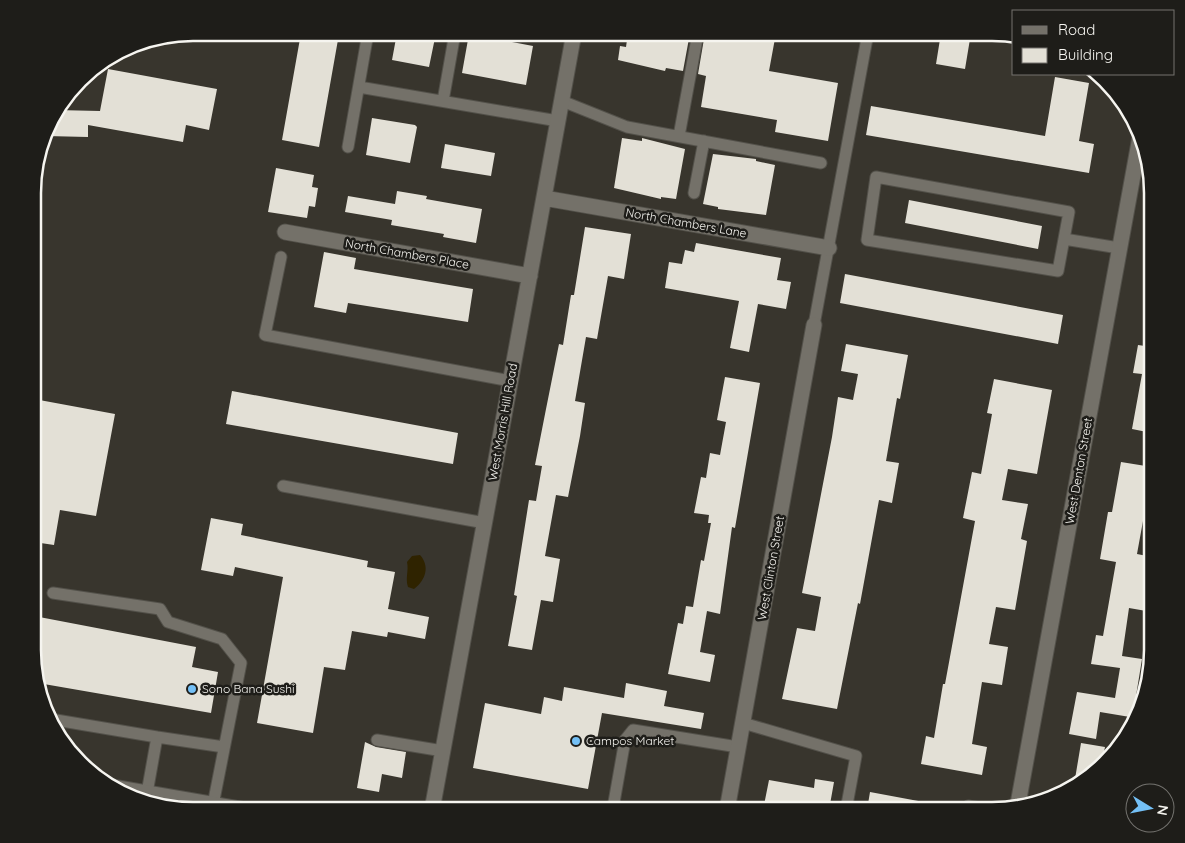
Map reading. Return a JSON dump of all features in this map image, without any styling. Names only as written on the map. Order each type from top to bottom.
[{"type":"street","name":"West Morris Hill Road","points":[[434,801],[573,41]]},
{"type":"street","name":"West Denton Street","points":[[1019,799],[1138,150]]},
{"type":"street","name":"North Chambers Lane","points":[[544,198],[829,248]]},
{"type":"street","name":"North Chambers Place","points":[[285,232],[530,276]]},
{"type":"street","name":"West Clinton Street","points":[[728,802],[814,325]]},
{"type":"street","points":[[153,797],[167,799]]},
{"type":"lane","points":[[348,147],[367,41]]},
{"type":"lane","points":[[443,101],[454,41]]},
{"type":"lane","points":[[679,136],[696,42]]},
{"type":"lane","points":[[814,325],[866,42]]},
{"type":"lane","points":[[359,87],[558,121]]},
{"type":"lane","points":[[562,101],[627,127],[821,163]]},
{"type":"lane","points":[[694,193],[704,141]]},
{"type":"lane","points":[[876,177],[1069,212],[1064,239],[1058,270],[867,240],[876,177]]},
{"type":"lane","points":[[1064,239],[1119,248]]},
{"type":"lane","points":[[281,257],[265,334],[511,381]]},
{"type":"lane","points":[[283,486],[485,523]]},
{"type":"lane","points":[[53,593],[160,609],[168,622],[222,639],[241,663],[213,801]]},
{"type":"lane","points":[[59,720],[224,747]]},
{"type":"lane","points":[[743,723],[856,756],[848,802]]},
{"type":"lane","points":[[614,802],[625,740],[633,730],[738,746]]},
{"type":"lane","points":[[144,793],[157,737]]},
{"type":"lane","points":[[377,740],[443,751]]},
{"type":"shaded area","points":[[420,555],[426,568],[424,577],[414,589],[408,587],[407,562],[412,556]]},
{"type":"building","points":[[300,41],[338,41],[319,147],[282,140]]},
{"type":"building","points":[[395,41],[434,41],[429,67],[392,60]]},
{"type":"building","points":[[468,41],[508,41],[533,46],[526,85],[462,73]]},
{"type":"building","points":[[627,42],[688,42],[683,71],[666,68],[665,71],[618,60],[620,46],[626,47]]},
{"type":"building","points":[[704,42],[774,42],[769,71],[838,83],[828,141],[775,132],[777,120],[701,107],[706,76],[698,74]]},
{"type":"building","points":[[940,42],[970,42],[965,69],[936,64]]},
{"type":"building","points":[[108,69],[217,89],[209,130],[186,125],[183,142],[88,125],[88,137],[52,136],[66,110],[100,111]]},
{"type":"building","points":[[1055,77],[1089,83],[1079,141],[1094,144],[1089,173],[866,135],[871,106],[1045,136]]},
{"type":"building","points":[[372,118],[415,125],[417,127],[410,163],[366,155]]},
{"type":"building","points":[[622,138],[642,141],[642,138],[685,149],[676,199],[661,197],[661,199],[614,188]]},
{"type":"building","points":[[445,144],[495,153],[491,176],[441,168]]},
{"type":"building","points":[[713,154],[756,159],[756,161],[775,165],[766,215],[718,209],[718,207],[703,204]]},
{"type":"building","points":[[276,168],[314,175],[312,187],[318,188],[315,207],[309,206],[307,218],[268,212]]},
{"type":"building","points":[[397,191],[427,196],[426,199],[482,209],[476,243],[443,237],[444,234],[391,225],[392,220],[345,212],[348,196],[395,204]]},
{"type":"building","points":[[909,200],[1042,226],[1038,249],[905,223]]},
{"type":"building","points":[[585,227],[631,234],[624,279],[608,276],[597,339],[586,337],[575,401],[585,403],[580,436],[568,497],[556,495],[545,556],[560,559],[553,602],[541,600],[532,650],[508,646],[517,596],[514,595],[529,500],[536,501],[542,466],[535,465],[559,344],[563,345],[571,295],[574,295]]},
{"type":"building","points":[[696,243],[781,258],[777,280],[791,282],[786,309],[758,304],[749,352],[730,348],[739,301],[665,288],[669,262],[682,264],[685,250],[694,252]]},
{"type":"building","points":[[324,252],[356,258],[354,269],[473,289],[468,322],[348,303],[346,313],[314,307]]},
{"type":"building","points":[[845,274],[1063,315],[1058,344],[840,303]]},
{"type":"building","points":[[846,344],[908,355],[900,399],[897,398],[886,461],[899,463],[892,503],[879,500],[860,604],[858,603],[837,709],[782,699],[797,628],[815,631],[821,597],[802,593],[838,397],[853,400],[858,374],[841,371]]},
{"type":"building","points":[[1138,345],[1143,346],[1143,431],[1132,429],[1142,374],[1133,373]]},
{"type":"building","points":[[725,377],[760,383],[735,528],[732,527],[720,614],[707,611],[700,652],[715,655],[710,682],[668,674],[678,623],[683,624],[686,606],[693,607],[701,560],[704,561],[711,523],[708,523],[709,515],[694,513],[701,477],[706,478],[710,453],[720,455],[726,422],[717,420]]},
{"type":"building","points":[[994,379],[1052,390],[1037,474],[1008,469],[1002,500],[1028,504],[1021,539],[1027,541],[1015,610],[996,607],[989,644],[1008,647],[1002,685],[982,682],[972,744],[987,747],[982,775],[921,764],[926,736],[934,738],[943,684],[945,684],[975,521],[963,518],[972,472],[981,474],[992,414],[987,413]]},
{"type":"building","points":[[232,391],[458,433],[453,464],[226,424]]},
{"type":"building","points":[[41,400],[115,414],[96,516],[60,510],[54,545],[42,543]]},
{"type":"building","points":[[1121,462],[1143,466],[1143,521],[1137,554],[1143,555],[1143,610],[1129,608],[1122,656],[1142,659],[1136,696],[1128,717],[1100,712],[1096,739],[1069,734],[1077,692],[1115,698],[1120,668],[1091,664],[1096,635],[1103,636],[1116,562],[1100,559],[1108,512],[1112,512]]},
{"type":"building","points":[[211,518],[243,524],[241,535],[368,561],[367,567],[395,572],[388,609],[429,617],[425,639],[388,632],[387,637],[352,631],[345,670],[324,667],[313,733],[257,723],[283,577],[235,567],[233,576],[201,570]]},
{"type":"building","points":[[42,618],[196,647],[192,667],[218,672],[211,713],[45,684],[42,660]]},
{"type":"building","points":[[626,683],[667,691],[664,706],[704,713],[701,729],[602,713],[588,789],[473,768],[485,703],[541,714],[544,697],[562,701],[564,687],[624,698]]},
{"type":"building","points":[[365,742],[376,747],[406,752],[402,778],[382,774],[379,792],[357,788]]},
{"type":"building","points":[[1081,743],[1105,747],[1099,757],[1076,776]]},
{"type":"building","points":[[815,779],[834,782],[830,802],[765,802],[769,780],[814,788]]},
{"type":"building","points":[[870,792],[923,802],[868,802]]},
{"type":"place","name":"Sono Bana Sushi","points":[[192,689]]},
{"type":"place","name":"Campos Market","points":[[576,741]]}]
